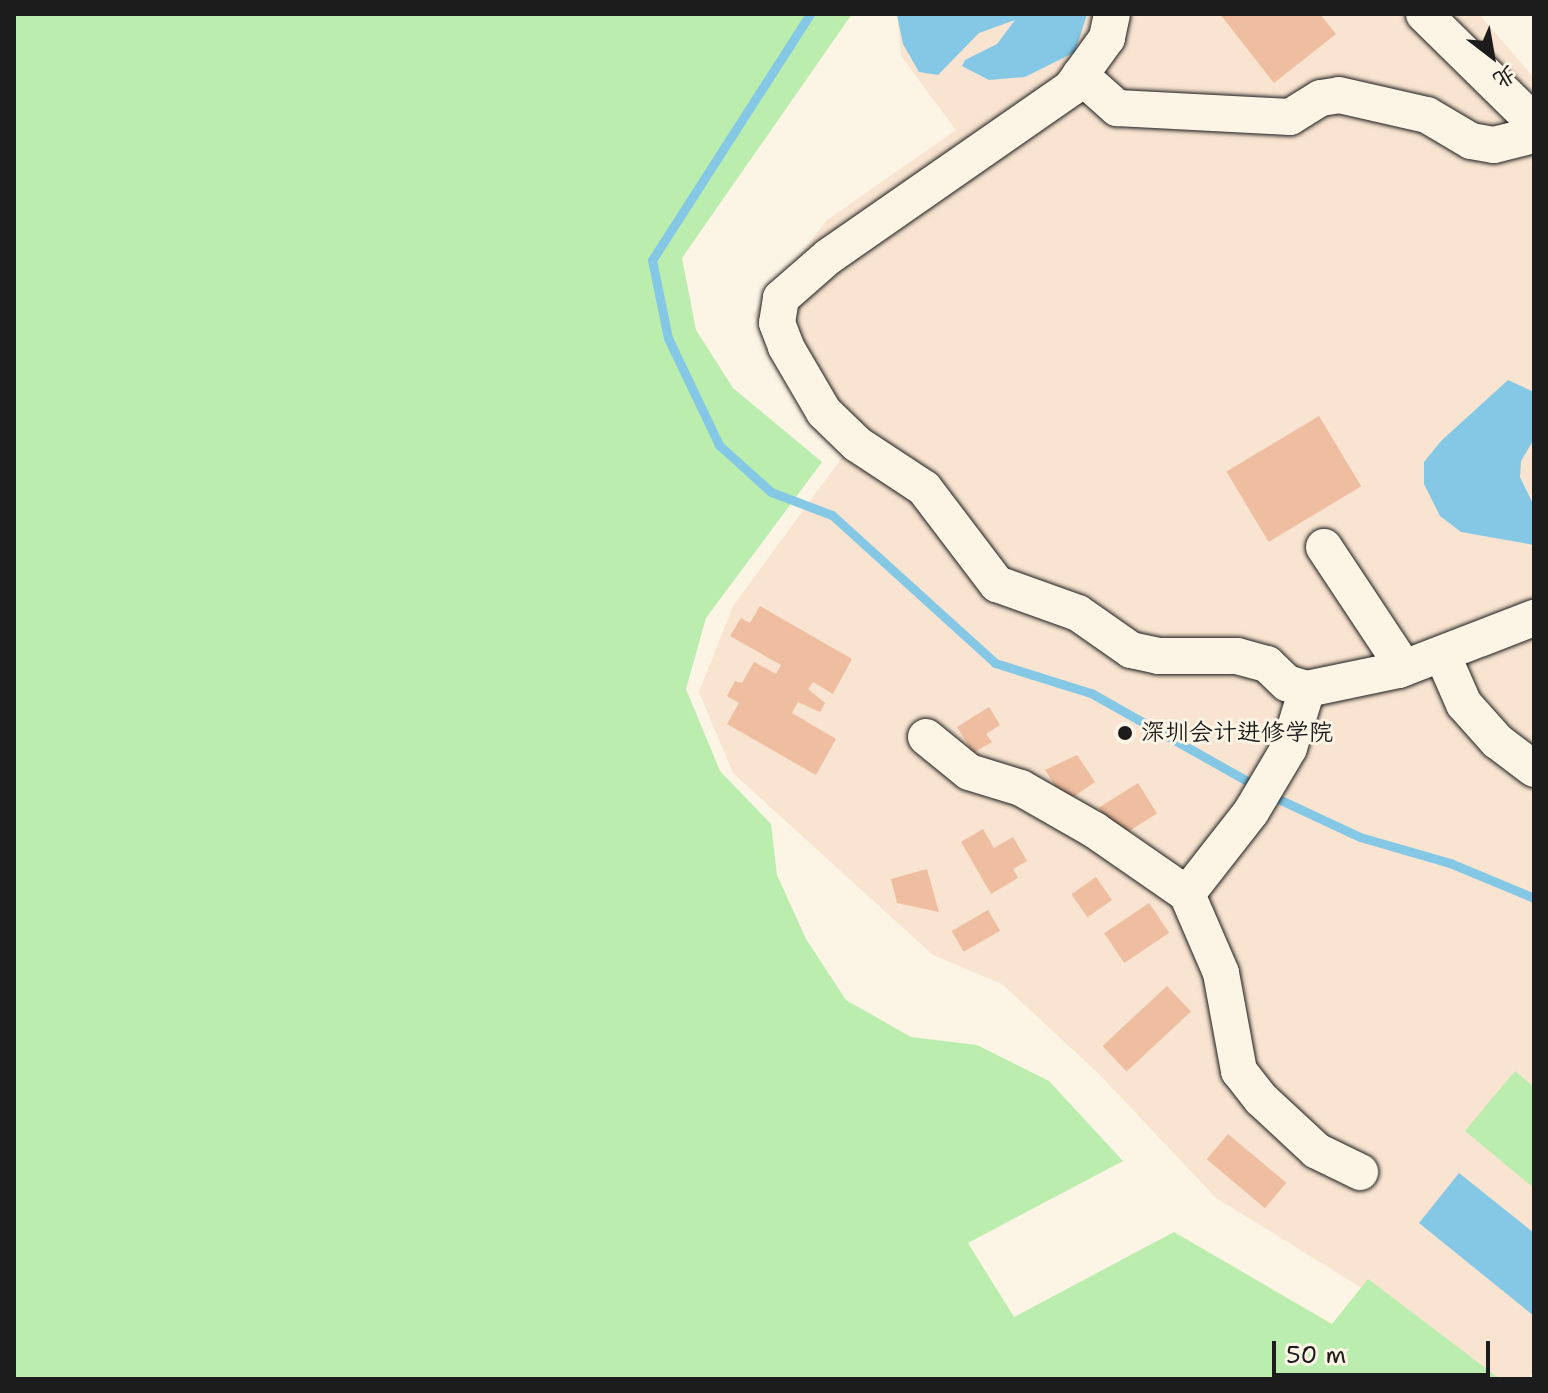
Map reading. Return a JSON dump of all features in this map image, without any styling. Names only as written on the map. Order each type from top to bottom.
[{"type":"lane","points":[[1112,14],[1107,38],[1080,75],[1039,115],[793,283],[777,312],[786,347],[824,412],[857,444],[924,488],[997,584],[1078,613],[1131,650],[1159,656],[1237,656],[1267,664],[1287,683],[1307,689],[1404,668],[1534,618]]},
{"type":"lane","points":[[1424,14],[1534,122]]},
{"type":"lane","points":[[1080,75],[1117,108],[1290,117],[1321,98],[1339,95],[1427,115],[1471,141],[1494,145],[1534,135]]},
{"type":"lane","points":[[1324,547],[1404,668]]},
{"type":"lane","points":[[1442,654],[1464,704],[1497,741],[1534,769]]},
{"type":"lane","points":[[1187,894],[1253,808],[1274,774],[1289,748],[1307,689]]},
{"type":"lane","points":[[926,737],[969,772],[1021,788],[1187,894],[1221,973],[1239,1071],[1261,1099],[1317,1151],[1360,1172]]},
{"type":"shaded area","name":"深圳会计进修学院","points":[[897,14],[1479,14],[1534,78],[1534,1372],[1527,1379],[1478,1379],[1407,1316],[1216,1198],[1099,1074],[1002,984],[933,955],[733,773],[699,692],[733,606],[843,456],[801,407],[753,314],[827,220],[956,130],[901,56]]},
{"type":"green space","points":[[14,14],[852,14],[682,258],[696,330],[733,388],[822,462],[706,618],[686,689],[720,771],[771,824],[777,875],[806,939],[846,1000],[911,1037],[977,1045],[1049,1081],[1123,1161],[968,1243],[1014,1317],[1174,1232],[1332,1324],[1368,1279],[1500,1379],[14,1379]]},
{"type":"green space","points":[[1515,1071],[1534,1087],[1534,1188],[1465,1131]]},
{"type":"water","points":[[1087,14],[1075,52],[1025,77],[989,80],[962,66],[965,60],[997,44],[1015,20],[979,33],[938,75],[919,72],[903,44],[897,15]]},
{"type":"water","points":[[1508,380],[1534,392],[1534,439],[1521,461],[1520,477],[1534,506],[1534,545],[1461,532],[1440,516],[1424,484],[1424,462],[1441,441]]},
{"type":"water","points":[[1459,1173],[1534,1233],[1534,1316],[1419,1223]]},
{"type":"building","points":[[1220,14],[1320,14],[1336,34],[1274,83]]},
{"type":"building","points":[[1319,416],[1361,486],[1269,542],[1226,472]]},
{"type":"building","points":[[760,606],[852,659],[833,694],[813,682],[808,689],[825,703],[820,712],[798,702],[792,713],[836,739],[816,775],[727,724],[739,703],[727,696],[735,681],[742,683],[754,662],[776,674],[781,665],[730,636],[741,618],[750,623]]},
{"type":"building","points":[[989,707],[1000,725],[986,734],[992,742],[973,753],[957,727]]},
{"type":"building","points":[[1077,755],[1095,782],[1066,802],[1045,770]]},
{"type":"building","points":[[1138,783],[1157,814],[1118,838],[1099,807]]},
{"type":"building","points":[[983,829],[994,848],[1013,837],[1027,861],[1013,869],[1018,878],[991,894],[961,842]]},
{"type":"building","points":[[927,869],[939,912],[897,903],[891,879]]},
{"type":"building","points":[[1096,877],[1112,900],[1087,917],[1071,894]]},
{"type":"building","points":[[1149,903],[1169,933],[1124,963],[1104,933]]},
{"type":"building","points":[[988,910],[1000,931],[964,952],[952,931]]},
{"type":"building","points":[[1167,986],[1191,1012],[1127,1072],[1103,1046]]},
{"type":"building","points":[[1228,1134],[1286,1183],[1265,1208],[1207,1159]]},
{"type":"waterway","points":[[810,14],[652,260],[668,338],[719,445],[771,492],[832,515],[995,663],[1091,693],[1258,787]]},
{"type":"waterway","points":[[1270,795],[1360,837],[1450,863],[1534,898]]},
{"type":"place","name":"深圳会计进修学院","points":[[1125,733]]}]
